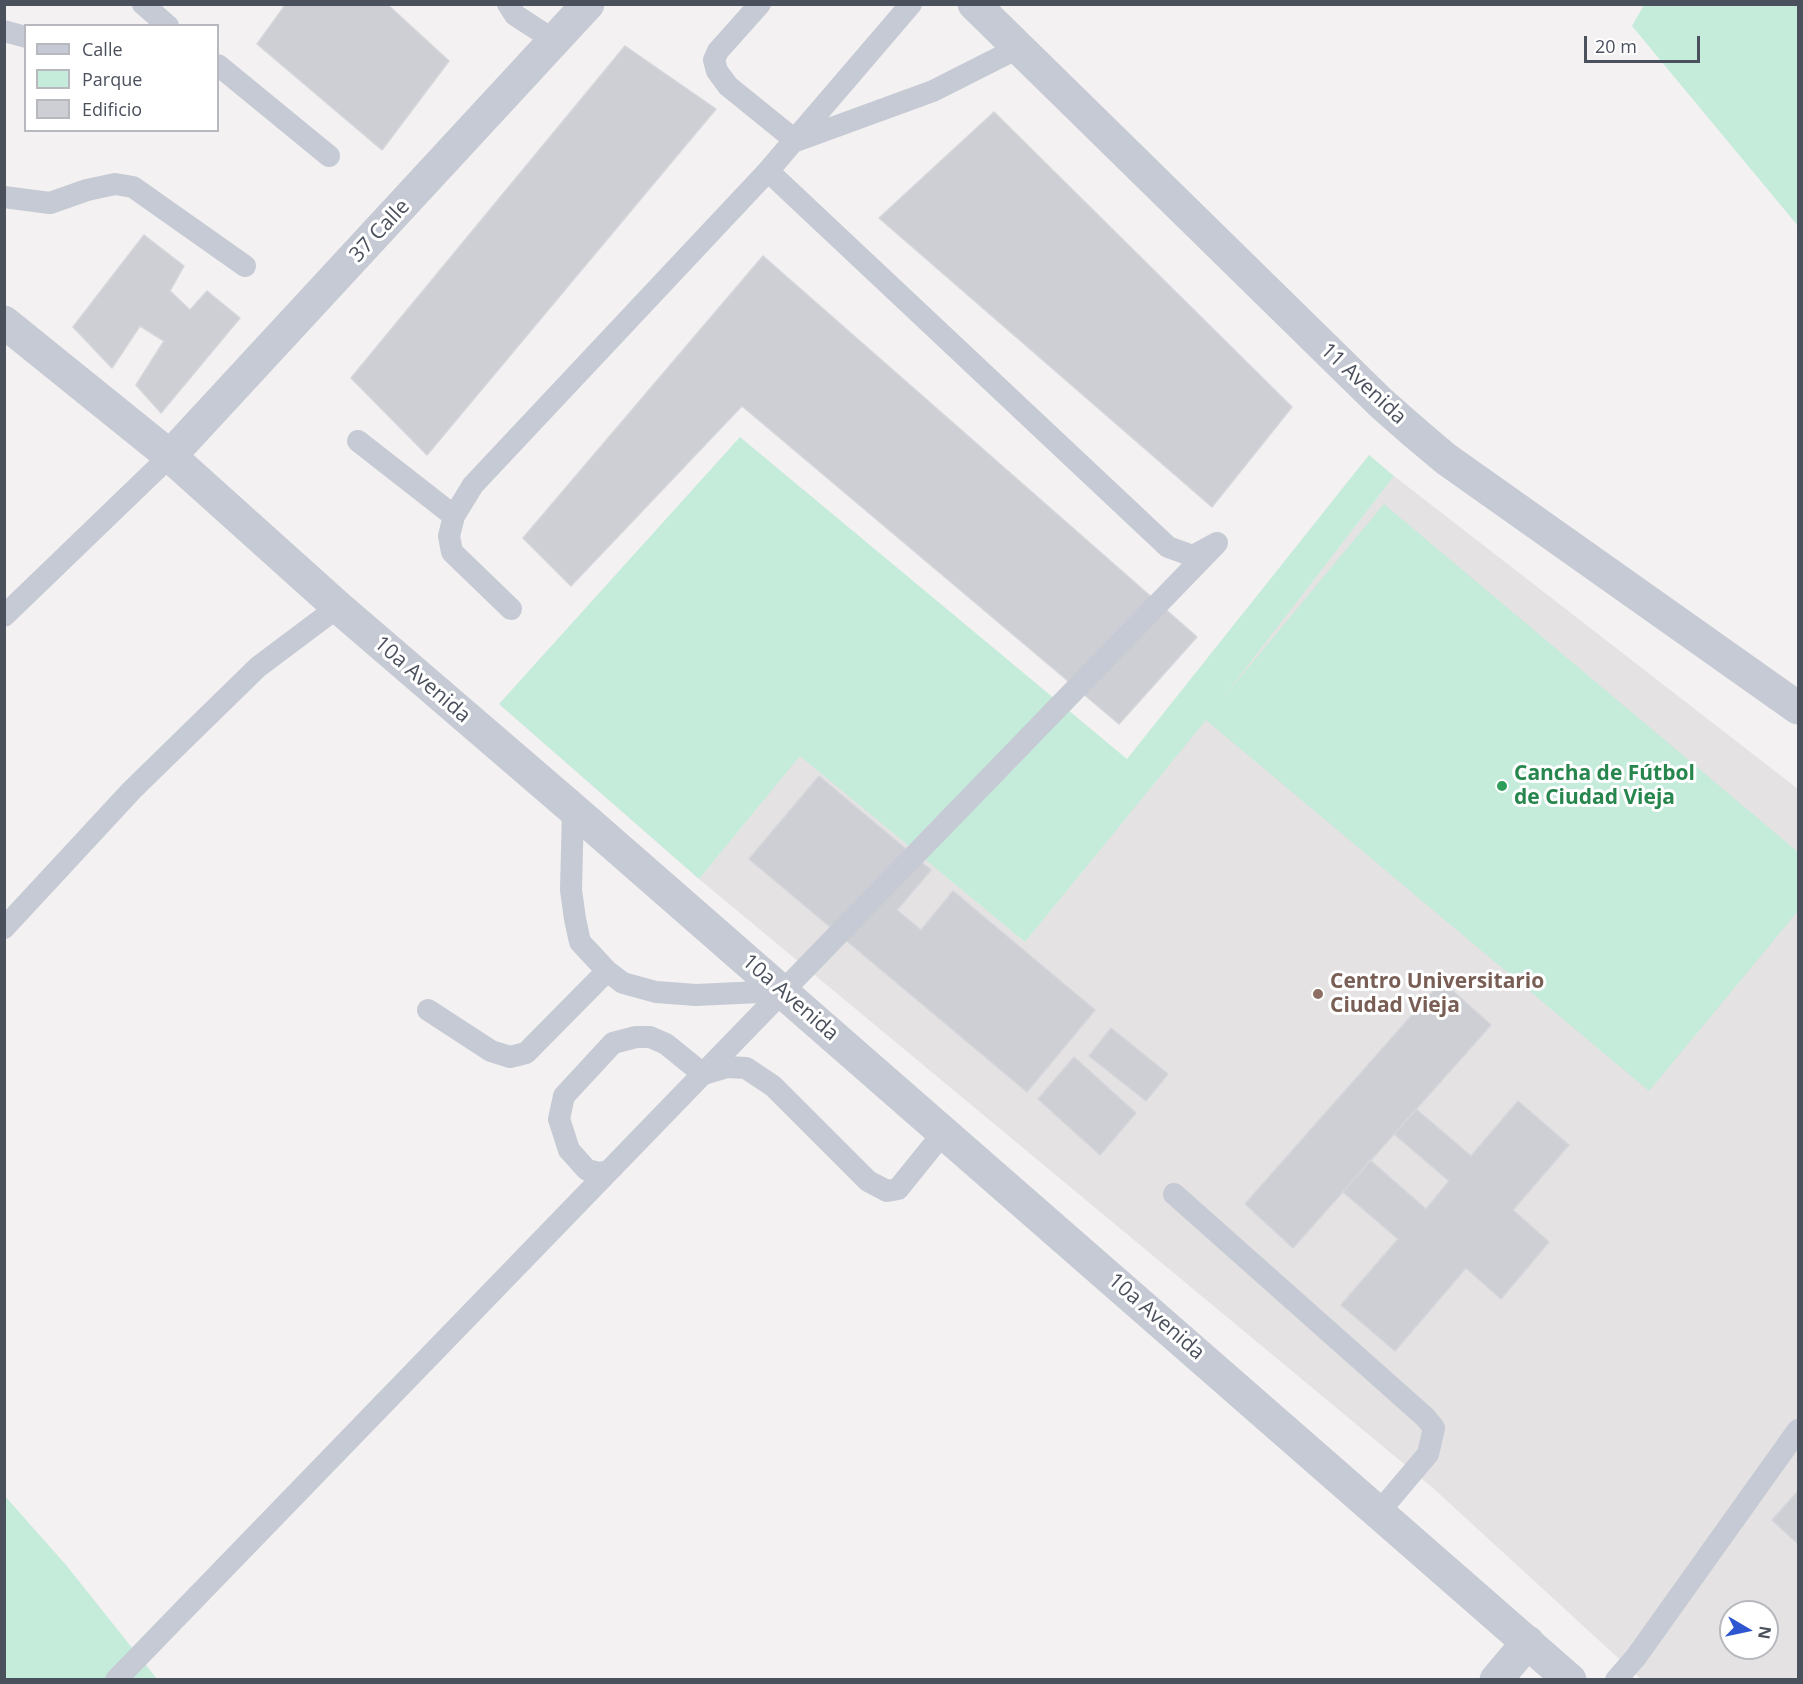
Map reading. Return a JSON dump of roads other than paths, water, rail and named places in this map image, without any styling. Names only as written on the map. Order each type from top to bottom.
[{"type":"street","name":"37 Calle","points":[[170,456],[588,4]]},
{"type":"street","name":"11 Avenida","points":[[974,4],[1381,403],[1414,432],[1446,459],[1798,708]]},
{"type":"street","name":"10a Avenida","points":[[4,322],[170,456],[338,607],[783,991],[1570,1680]]},
{"type":"street","points":[[1496,1680],[1528,1642]]},
{"type":"lane","points":[[143,4],[166,24]]},
{"type":"lane","points":[[508,4],[515,15],[555,41]]},
{"type":"lane","points":[[760,4],[718,51],[714,60],[717,70],[728,86],[796,141]]},
{"type":"lane","points":[[511,609],[452,552],[449,536],[454,516],[473,485],[796,141],[911,4]]},
{"type":"lane","points":[[4,31],[24,36]]},
{"type":"lane","points":[[796,141],[933,91],[1018,48]]},
{"type":"lane","points":[[219,66],[329,156]]},
{"type":"lane","points":[[116,1680],[1217,543],[1193,556],[1167,547],[768,171]]},
{"type":"lane","points":[[4,197],[50,203],[87,190],[115,184],[133,187],[245,266]]},
{"type":"lane","points":[[358,441],[454,516]]},
{"type":"lane","points":[[4,616],[170,456]]},
{"type":"lane","points":[[4,928],[132,790],[250,675],[338,607]]},
{"type":"lane","points":[[573,809],[572,890],[575,919],[580,942],[608,971],[623,983],[656,992],[696,995],[783,991]]},
{"type":"lane","points":[[428,1010],[491,1051],[510,1057],[526,1053],[608,971]]},
{"type":"lane","points":[[609,1171],[599,1173],[587,1170],[570,1150],[559,1119],[560,1104],[564,1096],[614,1043],[636,1037],[650,1037],[666,1044],[703,1074]]},
{"type":"lane","points":[[703,1074],[728,1066],[747,1068],[773,1086],[868,1181],[887,1191],[898,1189],[944,1132]]},
{"type":"lane","points":[[1174,1194],[1425,1417],[1434,1428],[1428,1454],[1379,1512]]},
{"type":"lane","points":[[1617,1680],[1636,1657],[1798,1430]]},
{"type":"place","name":"Cancha de Fútbol de Ciudad Vieja","points":[[1502,786]]},
{"type":"place","name":"Centro Universitario Ciudad Vieja","points":[[1318,994]]}]
